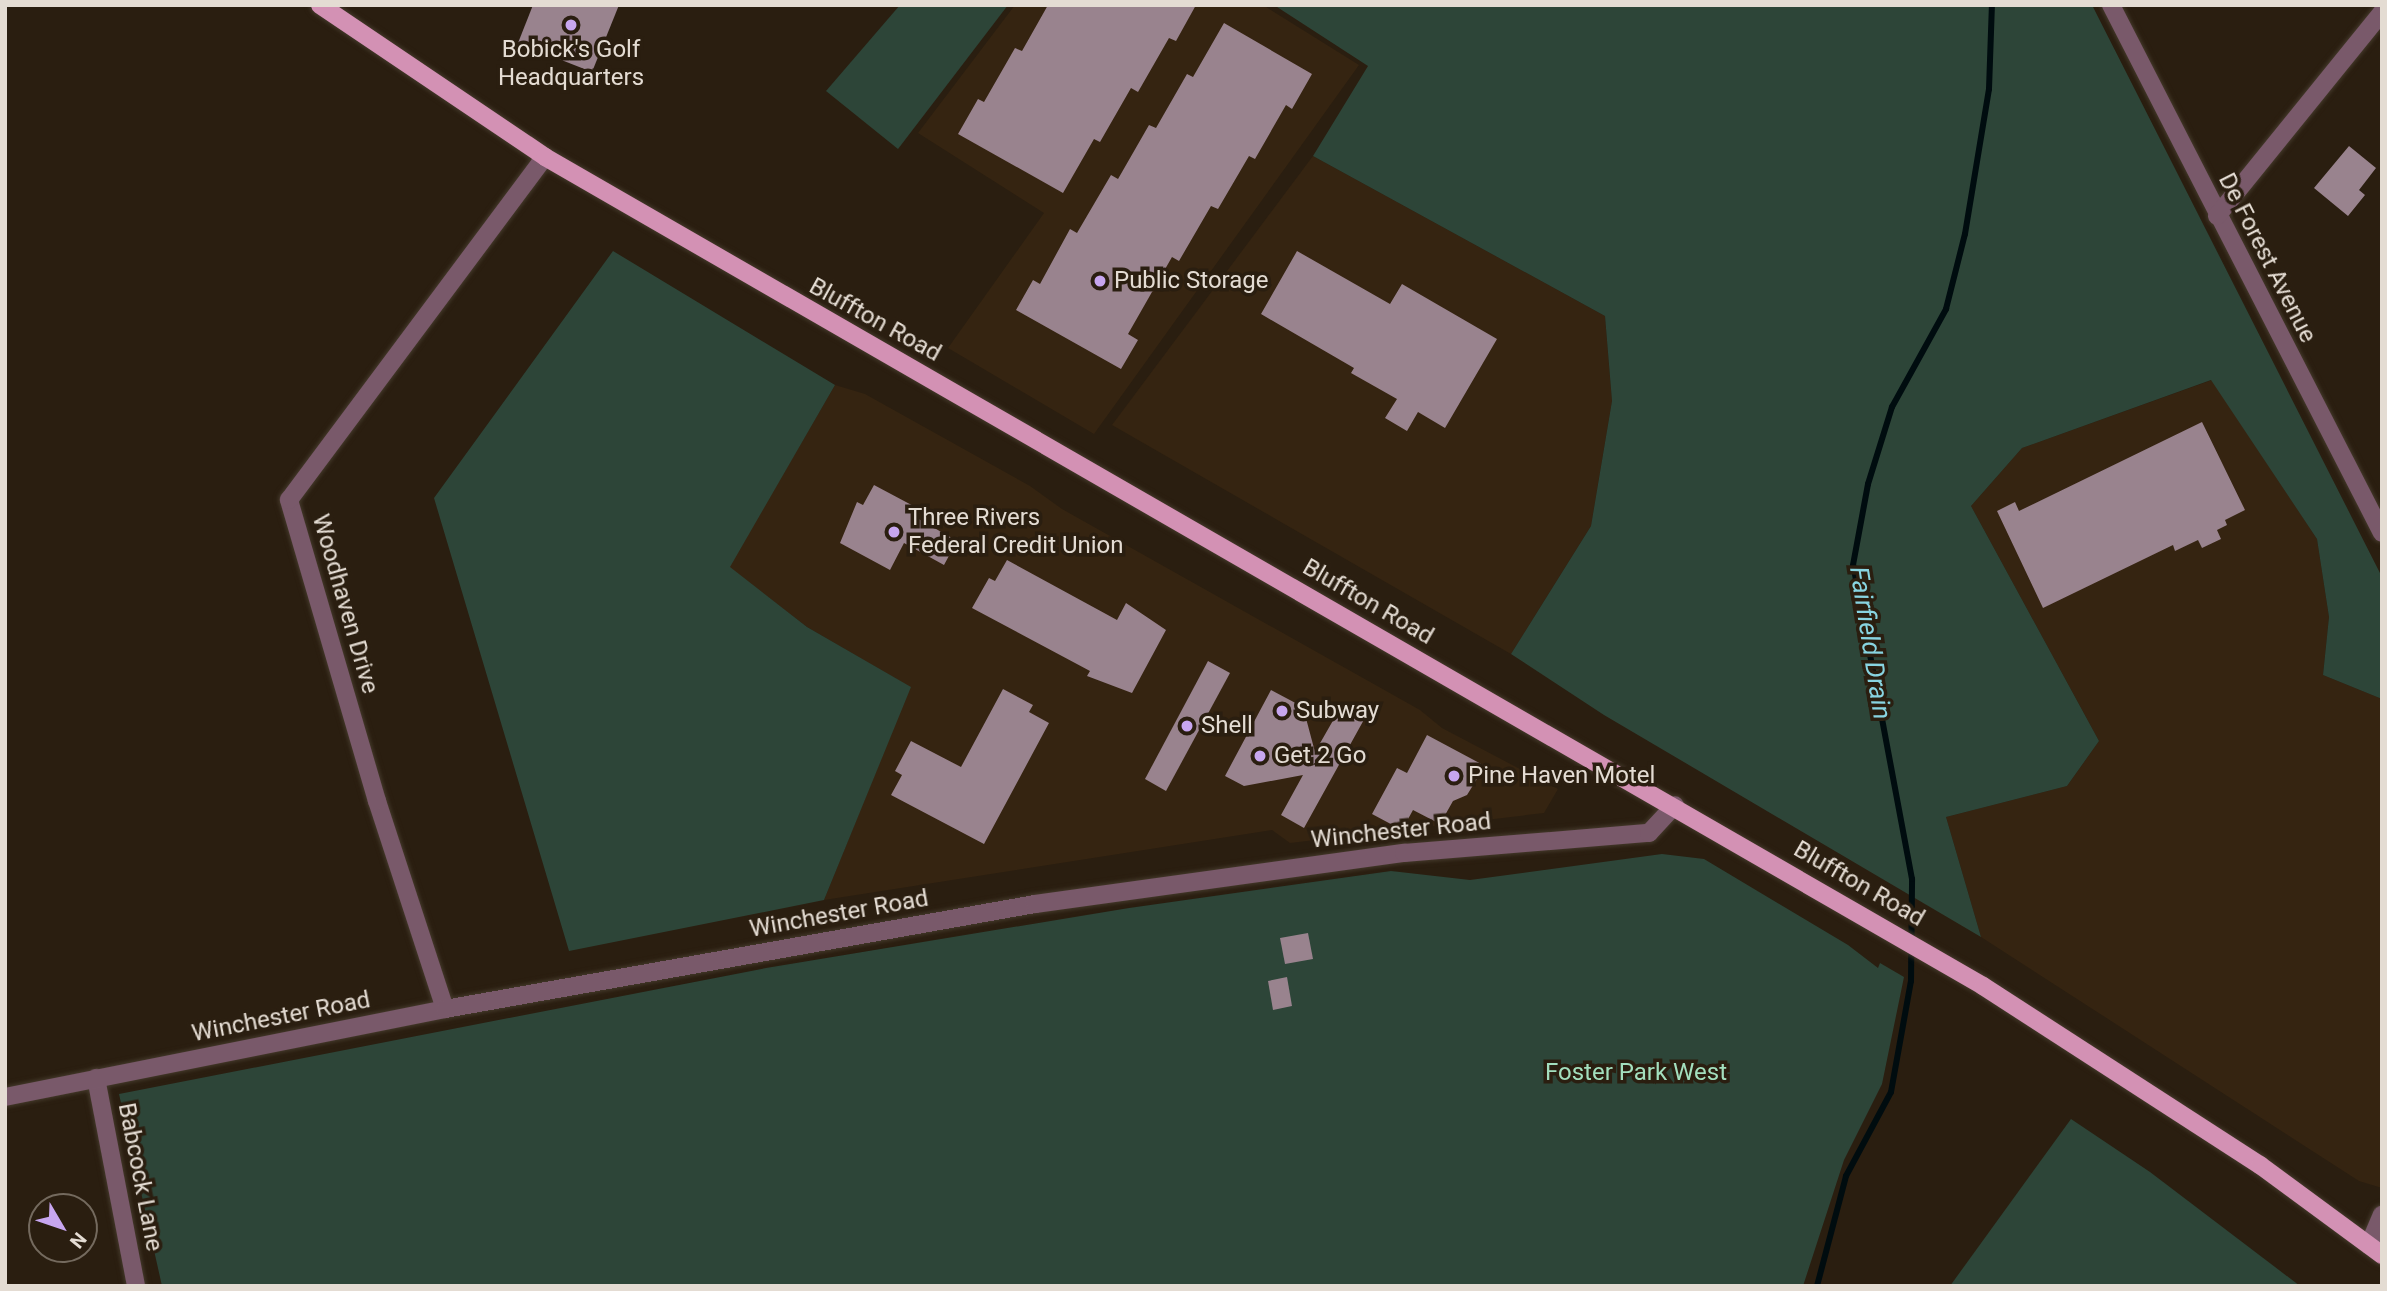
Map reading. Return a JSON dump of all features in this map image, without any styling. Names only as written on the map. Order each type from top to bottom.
[{"type":"main road","name":"Bluffton Road","points":[[320,5],[545,157],[1675,804],[1983,986],[2249,1158],[2375,1250]]},
{"type":"street","name":"De Forest Avenue","points":[[2111,5],[2382,533]]},
{"type":"street","points":[[2217,216],[2382,12]]},
{"type":"street","name":"Woodhaven Drive","points":[[445,1009],[377,801],[289,500],[545,157]]},
{"type":"street","name":"Winchester Road","points":[[5,1097],[445,1009],[1159,884],[1404,853],[1649,833],[1675,804]]},
{"type":"street","name":"Babcock Lane","points":[[96,1078],[136,1286]]},
{"type":"street","points":[[2375,1250],[2382,1215]]},
{"type":"shaded area","name":"Public Storage","points":[[1015,5],[1263,5],[1359,65],[1094,434],[948,348],[1044,213],[918,133]]},
{"type":"shaded area","points":[[1313,156],[1605,316],[1612,401],[1591,526],[1511,654],[1112,425]]},
{"type":"shaded area","points":[[2212,380],[2317,539],[2329,617],[2323,675],[2382,699],[2382,1188],[2359,1181],[1981,937],[1946,817],[2067,786],[2099,741],[1971,506],[2022,448]]},
{"type":"shaded area","points":[[835,385],[865,394],[1030,486],[1062,509],[1420,710],[1442,728],[1558,789],[1544,813],[1290,843],[1272,830],[824,900],[910,687],[807,627],[729,567]]},
{"type":"green space","points":[[900,5],[1008,5],[898,149],[826,91]]},
{"type":"green space","points":[[1274,5],[2092,5],[2382,577],[2382,699],[2323,675],[2329,617],[2317,539],[2211,380],[2022,448],[1971,506],[2099,741],[2067,786],[1946,817],[1981,937],[1604,715],[1511,654],[1591,526],[1612,401],[1605,316],[1313,156],[1368,66]]},
{"type":"green space","points":[[613,251],[835,385],[730,567],[807,627],[911,687],[824,900],[569,951],[434,498]]},
{"type":"green space","name":"Foster Park West","points":[[1662,854],[1704,859],[1848,945],[1878,968],[1880,963],[1904,977],[1882,1084],[1844,1160],[1803,1286],[162,1286],[119,1094],[766,968],[1129,908],[1391,871],[1470,880]]},
{"type":"green space","points":[[2071,1119],[2150,1172],[2300,1286],[1950,1286]]},
{"type":"building","points":[[533,5],[619,5],[592,72],[518,43]]},
{"type":"building","points":[[1048,5],[1196,5],[1176,41],[1169,38],[1138,92],[1131,88],[1100,142],[1094,139],[1063,193],[958,134],[978,99],[984,102],[1015,48],[1022,51]]},
{"type":"building","points":[[1224,23],[1312,74],[1292,109],[1286,105],[1255,159],[1249,156],[1218,209],[1211,206],[1179,261],[1172,257],[1128,334],[1138,340],[1121,369],[1016,310],[1033,280],[1040,284],[1070,229],[1077,233],[1111,175],[1118,179],[1149,125],[1156,128],[1187,74],[1193,77]]},
{"type":"building","points":[[2349,146],[2376,168],[2359,190],[2365,195],[2348,216],[2314,188]]},
{"type":"building","points":[[1297,251],[1390,304],[1402,284],[1497,339],[1445,428],[1418,412],[1407,431],[1385,418],[1397,399],[1351,373],[1354,368],[1261,314]]},
{"type":"building","points":[[2202,422],[2245,510],[2225,520],[2227,525],[2217,530],[2221,539],[2202,548],[2198,540],[2175,551],[2173,545],[2043,608],[1997,511],[2015,502],[2019,511]]},
{"type":"building","name":"Three Rivers Federal Credit Union","points":[[874,485],[921,510],[917,518],[957,541],[944,565],[904,543],[890,570],[840,543],[857,502],[863,505]]},
{"type":"building","points":[[1007,560],[1117,620],[1126,603],[1166,630],[1132,693],[1087,676],[1090,671],[972,608],[989,578],[995,581]]},
{"type":"building","name":"Shell","points":[[1208,661],[1230,673],[1166,791],[1145,779]]},
{"type":"building","points":[[1003,689],[1033,705],[1029,712],[1049,723],[984,844],[891,795],[902,775],[895,771],[911,741],[961,767]]},
{"type":"building","points":[[1271,690],[1303,707],[1315,752],[1343,703],[1366,716],[1304,828],[1281,815],[1303,775],[1244,786],[1225,776]]},
{"type":"building","name":"Pine Haven Motel","points":[[1427,735],[1485,766],[1467,795],[1453,801],[1440,824],[1413,810],[1402,830],[1372,814],[1397,768],[1407,773]]},
{"type":"building","points":[[1308,933],[1313,959],[1285,964],[1280,938]]},
{"type":"building","points":[[1287,977],[1292,1006],[1273,1010],[1268,981]]},
{"type":"waterway","name":"Fairfield Drain","points":[[1817,1286],[1846,1176],[1891,1092],[1911,981],[1912,879],[1853,565],[1868,484],[1892,407],[1946,309],[1965,234],[1989,89],[1992,5]]},
{"type":"place","name":"Bobick's Golf Headquarters","points":[[571,25]]},
{"type":"place","name":"Public Storage","points":[[1100,281]]},
{"type":"place","name":"Three Rivers Federal Credit Union","points":[[894,532]]},
{"type":"place","name":"Subway","points":[[1282,711]]},
{"type":"place","name":"Shell","points":[[1187,726]]},
{"type":"place","name":"Get 2 Go","points":[[1260,756]]},
{"type":"place","name":"Pine Haven Motel","points":[[1454,776]]}]
